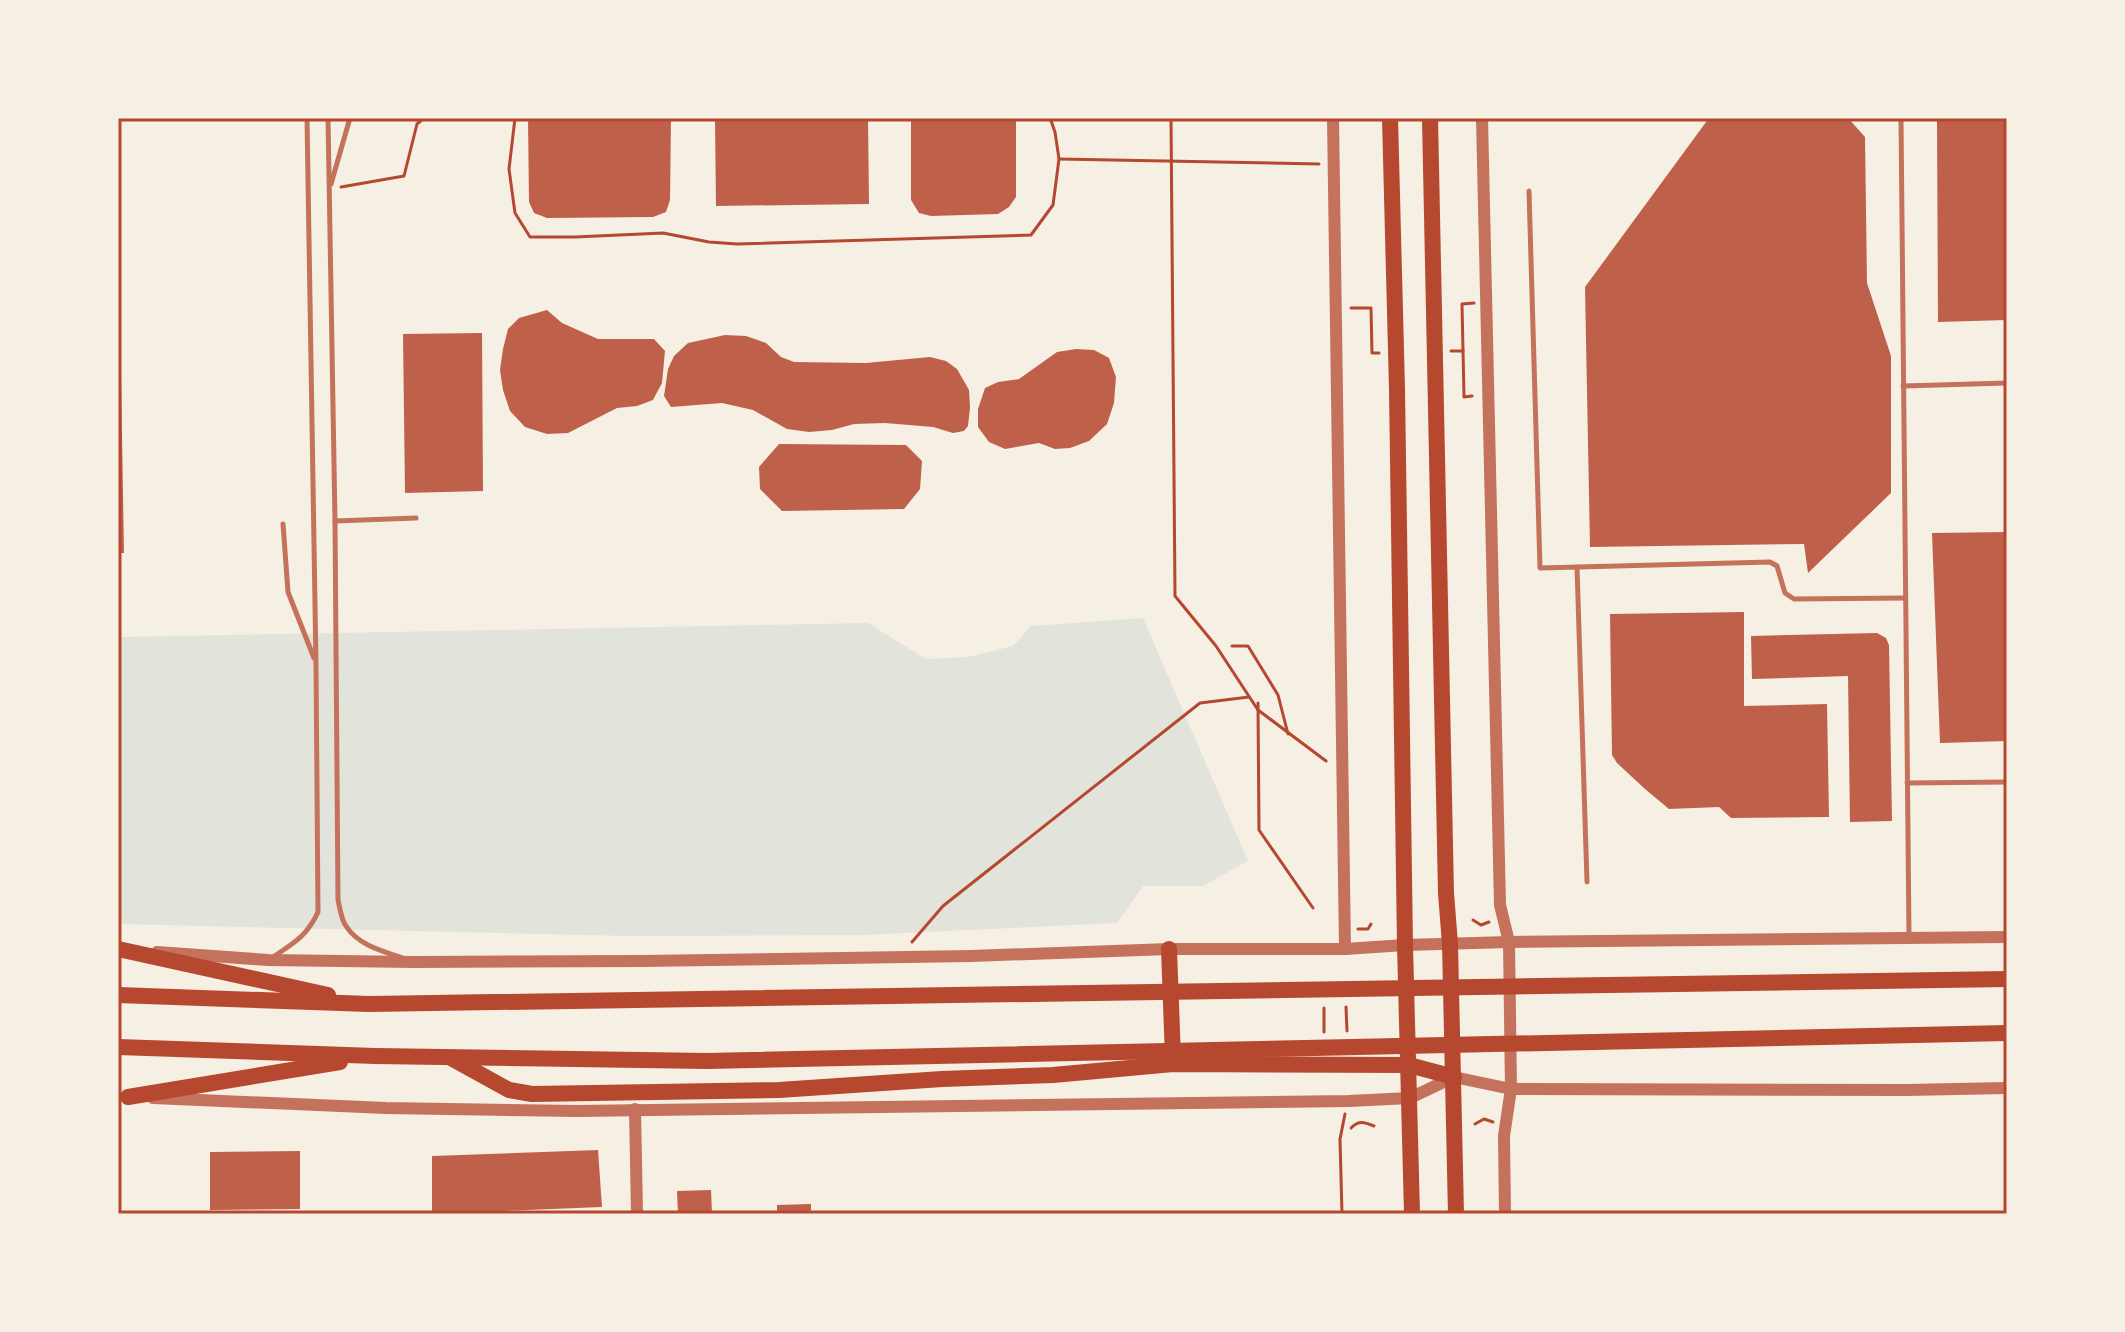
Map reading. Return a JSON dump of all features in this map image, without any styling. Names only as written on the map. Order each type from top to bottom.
[{"type":"highway","points":[[1390,118],[1412,1214]]},
{"type":"highway","points":[[1430,118],[1456,1214]]},
{"type":"highway","points":[[118,949],[369,1004]]},
{"type":"highway","points":[[1169,949],[1173,1064]]},
{"type":"highway","points":[[118,995],[369,1004],[2007,979]]},
{"type":"highway","points":[[118,1047],[375,1056],[707,1061],[2007,1033]]},
{"type":"highway","points":[[123,1097],[375,1056]]},
{"type":"highway","points":[[449,1057],[509,1090],[532,1094],[779,1090],[1053,1075],[1173,1064],[1409,1065],[1454,1077]]},
{"type":"street","points":[[1333,118],[1345,949]]},
{"type":"street","points":[[1482,118],[1500,905],[1509,942],[1511,1089],[1504,1136],[1505,1214]]},
{"type":"street","points":[[118,949],[268,960],[415,962],[899,957],[1169,949],[1345,949],[1509,942],[2007,937]]},
{"type":"street","points":[[123,1097],[401,1108],[576,1111],[1410,1098],[1454,1077],[1511,1089],[2007,1088]]},
{"type":"street","points":[[635,1109],[637,1214]]},
{"type":"lane","points":[[268,960],[298,941],[318,912],[307,118]]},
{"type":"lane","points":[[328,118],[338,900],[344,924],[358,939],[377,950],[415,962]]},
{"type":"lane","points":[[330,189],[350,118]]},
{"type":"lane","points":[[1901,118],[1909,938]]},
{"type":"lane","points":[[1529,191],[1540,568],[1770,562],[1777,566],[1785,593],[1794,599],[1905,598]]},
{"type":"lane","points":[[1903,386],[2007,383]]},
{"type":"lane","points":[[335,521],[416,518]]},
{"type":"lane","points":[[283,524],[288,592],[316,665]]},
{"type":"lane","points":[[1577,567],[1587,882]]},
{"type":"lane","points":[[1907,783],[2007,782]]},
{"type":"path","points":[[330,189],[404,176],[417,124],[424,118]]},
{"type":"path","points":[[515,118],[509,169],[515,213],[530,237],[663,233],[737,244],[1031,235],[1053,205],[1059,159],[1050,118]]},
{"type":"path","points":[[1171,118],[1175,596],[1216,646],[1258,710],[1342,773]]},
{"type":"path","points":[[1059,159],[1334,164]]},
{"type":"path","points":[[1462,304],[1464,397]]},
{"type":"path","points":[[1335,308],[1371,308]]},
{"type":"path","points":[[1232,646],[1248,646],[1278,695],[1288,734]]},
{"type":"path","points":[[899,957],[943,906],[1200,703],[1249,697]]},
{"type":"path","points":[[1258,703],[1259,830],[1313,908]]},
{"type":"path","points":[[1473,920],[1481,925],[1492,920]]},
{"type":"path","points":[[1324,1042],[1325,999]]},
{"type":"path","points":[[1475,1124],[1484,1119],[1495,1124]]},
{"type":"path","points":[[1351,1128],[1362,1121],[1374,1126]]},
{"type":"shaded area","points":[[1143,618],[1248,861],[1203,886],[1143,886],[1117,923],[862,935],[627,936],[118,924],[118,637],[868,623],[926,659],[968,657],[1013,646],[1031,626]]},
{"type":"building","points":[[528,118],[671,118],[670,200],[666,212],[653,217],[547,218],[534,213],[529,202]]},
{"type":"building","points":[[715,118],[868,118],[869,204],[716,206]]},
{"type":"building","points":[[911,118],[1016,118],[1016,197],[1009,207],[998,214],[931,216],[919,213],[911,200]]},
{"type":"building","points":[[1709,118],[1848,118],[1865,137],[1867,283],[1891,356],[1891,493],[1808,573],[1804,544],[1590,547],[1585,287]]},
{"type":"building","points":[[1937,118],[2007,118],[2007,320],[1938,322]]},
{"type":"building","points":[[547,310],[562,323],[598,339],[654,339],[665,351],[662,383],[653,400],[617,408],[568,433],[547,434],[525,427],[510,411],[503,390],[500,370],[503,349],[508,329],[519,318]]},
{"type":"building","points":[[482,333],[483,491],[405,493],[403,334]]},
{"type":"building","points":[[725,335],[746,336],[766,343],[781,357],[794,362],[866,363],[930,357],[946,361],[957,369],[969,390],[968,426],[964,431],[953,433],[933,427],[885,423],[854,424],[809,432],[787,429],[753,410],[722,403],[671,407],[664,396],[668,369],[674,356],[688,343]]},
{"type":"building","points":[[1094,350],[1109,358],[1116,377],[1114,403],[1107,424],[1089,441],[1070,448],[1055,449],[1039,443],[1005,449],[989,442],[978,427],[978,409],[985,388],[998,382],[1019,379],[1057,352]]},
{"type":"building","points":[[118,377],[121,377],[124,553],[118,553]]},
{"type":"building","points":[[779,444],[906,445],[922,461],[920,489],[904,509],[782,511],[760,489],[759,467]]},
{"type":"building","points":[[2007,532],[2007,741],[1940,743],[1932,533]]},
{"type":"building","points":[[1744,612],[1744,706],[1827,704],[1829,817],[1731,818],[1719,807],[1669,809],[1612,755],[1610,614]]},
{"type":"building","points":[[1877,633],[1886,638],[1889,645],[1892,821],[1850,822],[1848,676],[1752,679],[1751,636]]},
{"type":"building","points":[[598,1150],[602,1207],[432,1214],[432,1156]]},
{"type":"building","points":[[300,1151],[300,1209],[210,1210],[210,1152]]},
{"type":"building","points":[[711,1190],[712,1214],[678,1214],[677,1191]]},
{"type":"building","points":[[811,1204],[811,1214],[777,1214],[777,1205]]}]
